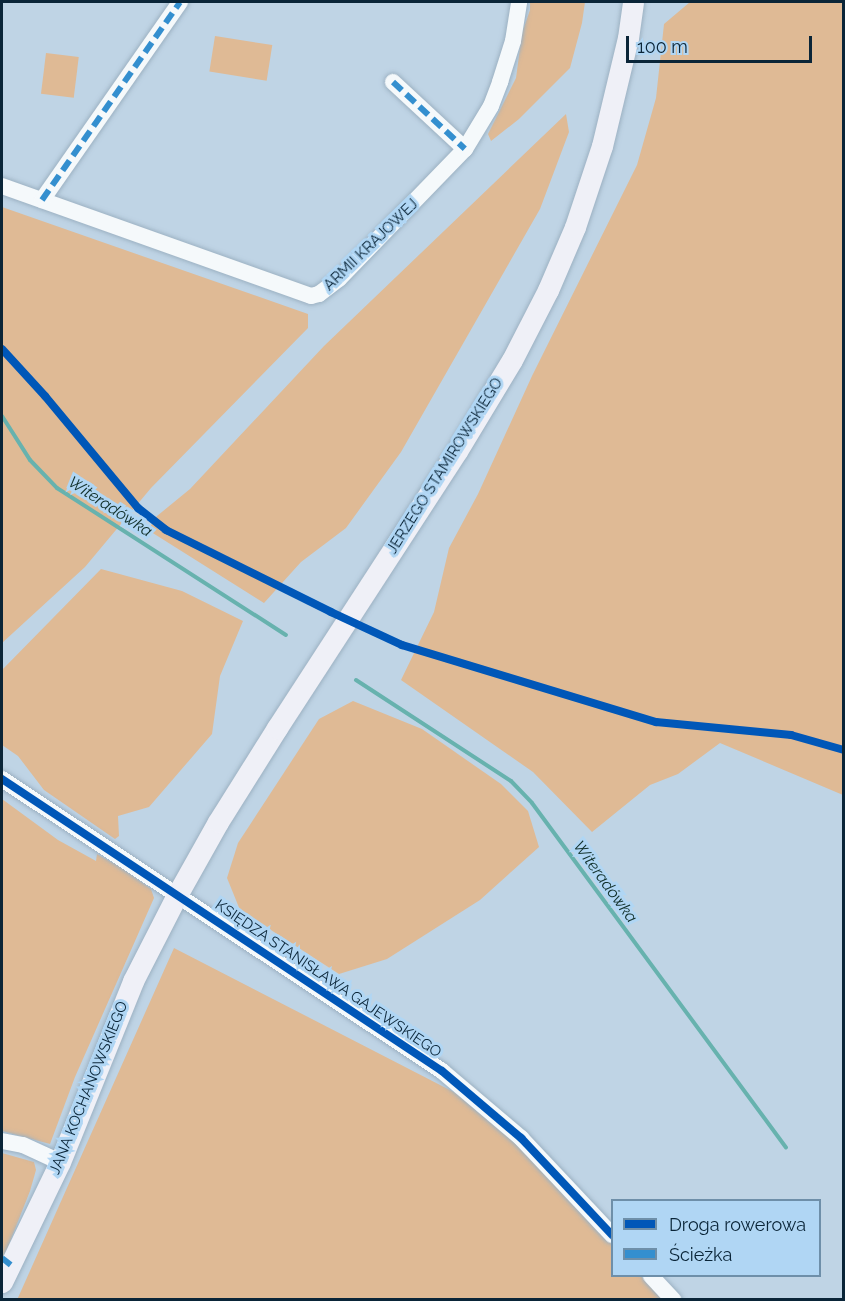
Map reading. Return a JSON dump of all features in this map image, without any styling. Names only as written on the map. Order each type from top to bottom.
[{"type":"main road","name":"JERZEGO STAMIROWSKIEGO","points":[[177,895],[218,822],[457,451],[512,360],[548,290],[575,226],[602,146],[628,38],[633,2]]},
{"type":"main road","name":"JANA KOCHANOWSKIEGO","points":[[5,1268],[60,1162],[133,981],[177,895]]},
{"type":"street","points":[[42,200],[180,2]]},
{"type":"street","name":"ARMII KRAJOWEJ","points":[[2,186],[311,296],[320,294],[339,279],[465,149],[490,106],[500,82],[513,41],[519,2]]},
{"type":"street","points":[[393,82],[465,149]]},
{"type":"street","name":"KSIĘDZA STANISŁAWA GAJEWSKIEGO","points":[[2,779],[442,1071],[521,1138],[611,1233]]},
{"type":"street","points":[[2,1141],[23,1145],[60,1162]]},
{"type":"street","points":[[653,1277],[673,1299]]},
{"type":"shaded area","points":[[530,2],[585,2],[570,68],[519,119],[491,141],[488,134],[516,78],[522,33],[530,10]]},
{"type":"shaded area","points":[[690,2],[843,2],[843,795],[720,743],[678,774],[650,785],[592,832],[533,772],[401,680],[434,612],[449,548],[478,494],[532,376],[637,165],[656,98],[664,24]]},
{"type":"shaded area","points":[[215,36],[272,45],[267,81],[209,72]]},
{"type":"shaded area","points":[[46,53],[79,57],[74,98],[41,94]]},
{"type":"shaded area","points":[[566,114],[569,132],[540,209],[401,452],[346,528],[301,562],[264,603],[148,530],[157,516],[190,489],[324,346]]},
{"type":"shaded area","points":[[2,207],[308,314],[308,328],[151,488],[85,567],[2,643]]},
{"type":"shaded area","points":[[101,569],[182,591],[243,621],[220,676],[212,734],[149,807],[118,816],[119,836],[115,839],[44,790],[18,756],[2,745],[2,670]]},
{"type":"shaded area","points":[[353,701],[422,729],[501,784],[528,811],[539,847],[480,900],[387,959],[339,974],[240,910],[227,878],[238,843],[319,719]]},
{"type":"shaded area","points":[[2,799],[58,840],[96,861],[97,854],[120,867],[151,889],[154,898],[75,1077],[50,1144],[2,1131]]},
{"type":"shaded area","points":[[174,948],[477,1104],[538,1163],[611,1243],[611,1277],[642,1277],[663,1299],[17,1300]]},
{"type":"shaded area","points":[[2,1153],[34,1162],[36,1170],[2,1262]]},
{"type":"waterway","name":"Witeradówka","points":[[2,416],[30,460],[57,488],[286,635]]},
{"type":"waterway","name":"Witeradówka","points":[[356,680],[511,781],[532,803],[786,1148]]},
{"type":"marked path","points":[[42,200],[180,2]]},
{"type":"marked path","points":[[393,82],[465,149]]},
{"type":"marked path","points":[[2,1258],[11,1265]]},
{"type":"cycle path","points":[[2,349],[45,396],[138,508],[166,530],[331,612],[402,645],[656,722],[791,735],[844,750]]},
{"type":"cycle path","points":[[2,779],[442,1071],[521,1138],[611,1234]]}]
